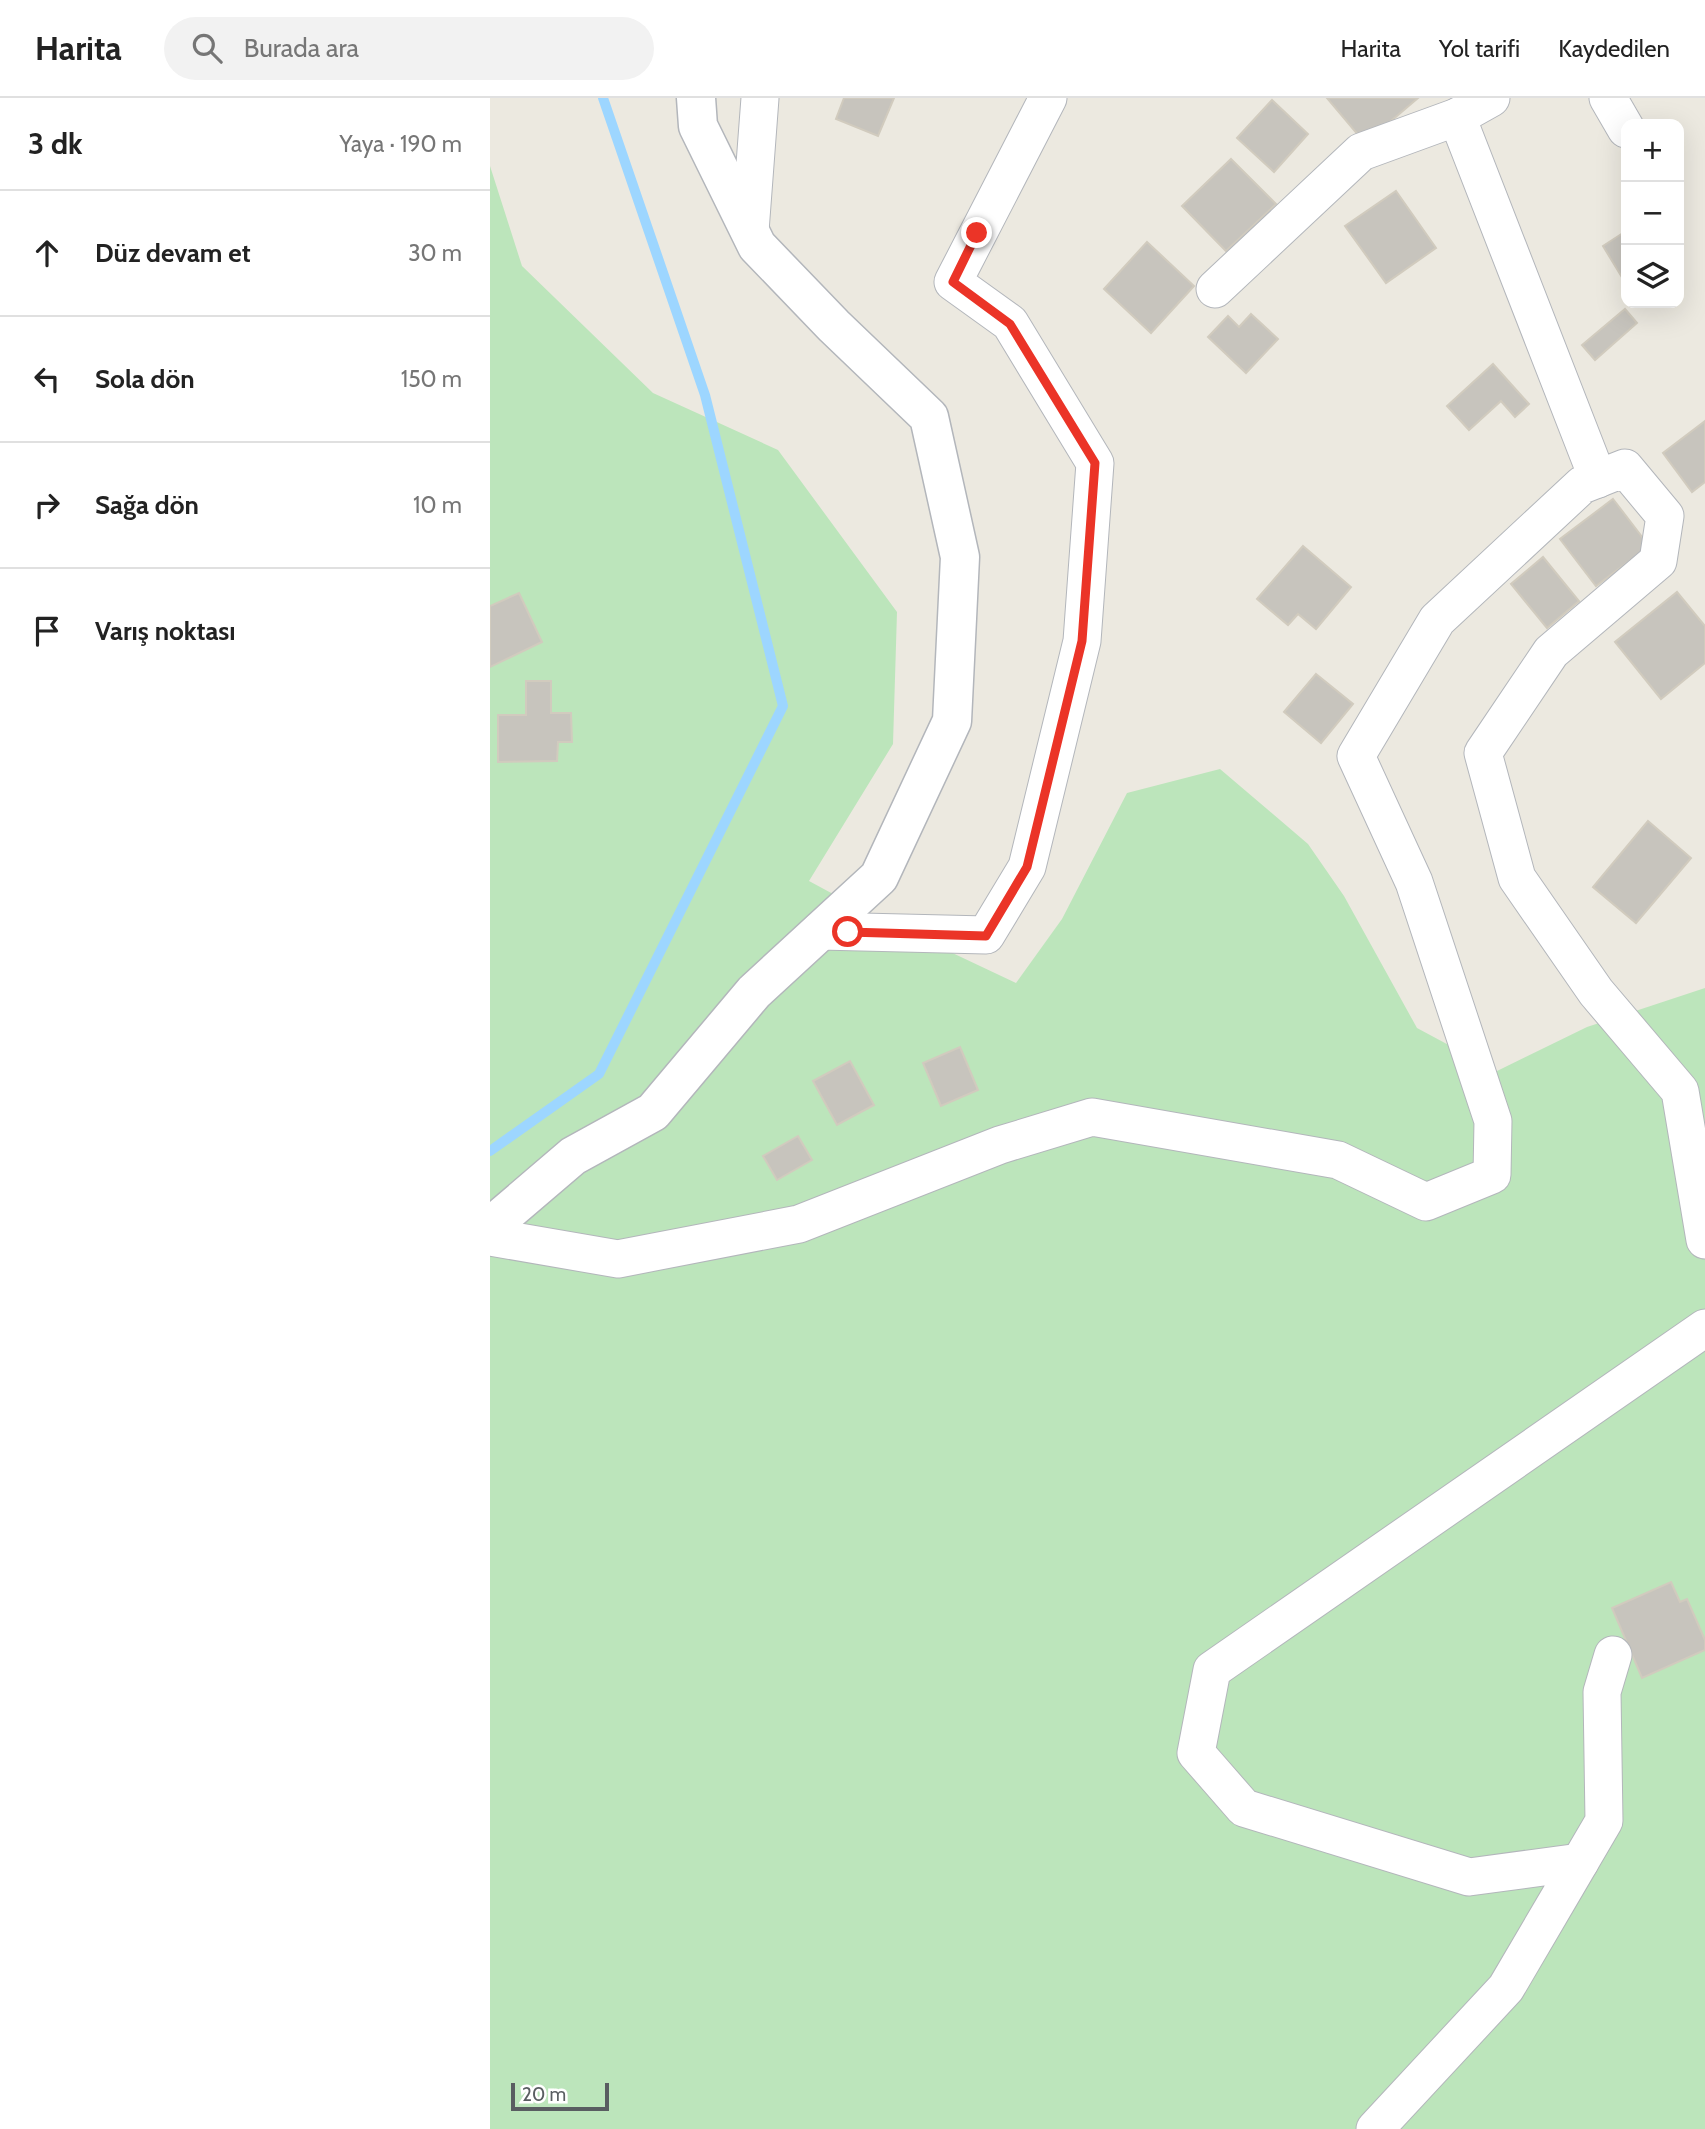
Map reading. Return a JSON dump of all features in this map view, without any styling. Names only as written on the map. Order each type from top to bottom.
[{"type":"street","points":[[490,1227],[573,1156],[653,1112],[754,992],[879,877],[952,721],[960,557],[929,417],[834,326],[757,246],[698,126],[696,98]]},
{"type":"street","points":[[750,231],[760,98]]},
{"type":"street","points":[[820,931],[986,936],[1027,867],[1082,641],[1095,463],[1010,324],[953,282],[1048,98]]},
{"type":"street","points":[[1215,289],[1361,152],[1457,117],[1491,98]]},
{"type":"street","points":[[1608,98],[1621,120]]},
{"type":"street","points":[[1457,117],[1598,479]]},
{"type":"street","points":[[490,1237],[618,1259],[799,1224],[1000,1145],[1092,1117],[1338,1160],[1426,1202],[1492,1175],[1493,1121],[1414,883],[1356,756],[1437,620],[1582,485],[1625,468],[1665,516],[1658,561],[1551,652],[1483,752],[1517,878],[1597,992],[1680,1091],[1705,1240]]},
{"type":"street","points":[[1580,1862],[1469,1877],[1244,1808],[1196,1753],[1212,1670],[1705,1328]]},
{"type":"street","points":[[1375,2129],[1506,1988],[1604,1821],[1602,1692],[1613,1655]]},
{"type":"green space","points":[[490,166],[522,266],[653,393],[778,450],[897,612],[893,744],[809,881],[872,915],[1016,983],[1062,919],[1127,793],[1220,769],[1308,844],[1344,896],[1417,1028],[1497,1071],[1587,1027],[1705,988],[1705,2129],[490,2129]]},
{"type":"building","points":[[844,98],[894,98],[878,136],[836,119]]},
{"type":"building","points":[[1327,98],[1418,98],[1365,143]]},
{"type":"building","points":[[1272,100],[1308,134],[1274,172],[1237,138]]},
{"type":"building","points":[[1231,159],[1276,204],[1226,251],[1182,206]]},
{"type":"building","points":[[1396,191],[1436,248],[1386,283],[1345,226]]},
{"type":"building","points":[[1621,234],[1621,276],[1603,246]]},
{"type":"building","points":[[1147,242],[1194,286],[1151,333],[1104,289]]},
{"type":"building","points":[[1625,309],[1637,323],[1595,360],[1582,345]]},
{"type":"building","points":[[1251,314],[1278,339],[1246,373],[1208,337],[1228,316],[1239,327]]},
{"type":"building","points":[[1493,364],[1529,404],[1515,417],[1501,401],[1469,430],[1447,406]]},
{"type":"building","points":[[1705,421],[1705,482],[1692,492],[1663,453]]},
{"type":"building","points":[[1613,499],[1649,546],[1596,586],[1560,539]]},
{"type":"building","points":[[1303,546],[1351,587],[1316,629],[1298,614],[1288,625],[1257,599]]},
{"type":"building","points":[[1543,557],[1579,601],[1547,628],[1511,584]]},
{"type":"building","points":[[1677,592],[1705,626],[1705,663],[1661,699],[1615,642]]},
{"type":"building","points":[[519,593],[542,642],[490,667],[490,606]]},
{"type":"building","points":[[1316,674],[1353,704],[1321,743],[1284,712]]},
{"type":"building","points":[[526,681],[551,681],[551,713],[571,713],[572,742],[558,742],[557,761],[498,762],[498,715],[526,715]]},
{"type":"building","points":[[1648,821],[1691,858],[1636,923],[1593,887]]},
{"type":"building","points":[[960,1047],[978,1090],[941,1106],[923,1063]]},
{"type":"building","points":[[850,1061],[874,1105],[837,1125],[813,1081]]},
{"type":"building","points":[[798,1136],[812,1160],[777,1180],[763,1156]]},
{"type":"building","points":[[1671,1582],[1680,1602],[1687,1599],[1705,1640],[1705,1650],[1642,1678],[1612,1608]]},
{"type":"waterway","points":[[490,1151],[599,1074],[783,706],[705,395],[603,98]]},
{"type":"route","points":[[848,932],[986,936],[1027,867],[1082,641],[1095,463],[1010,324],[953,282],[977,233]]}]
